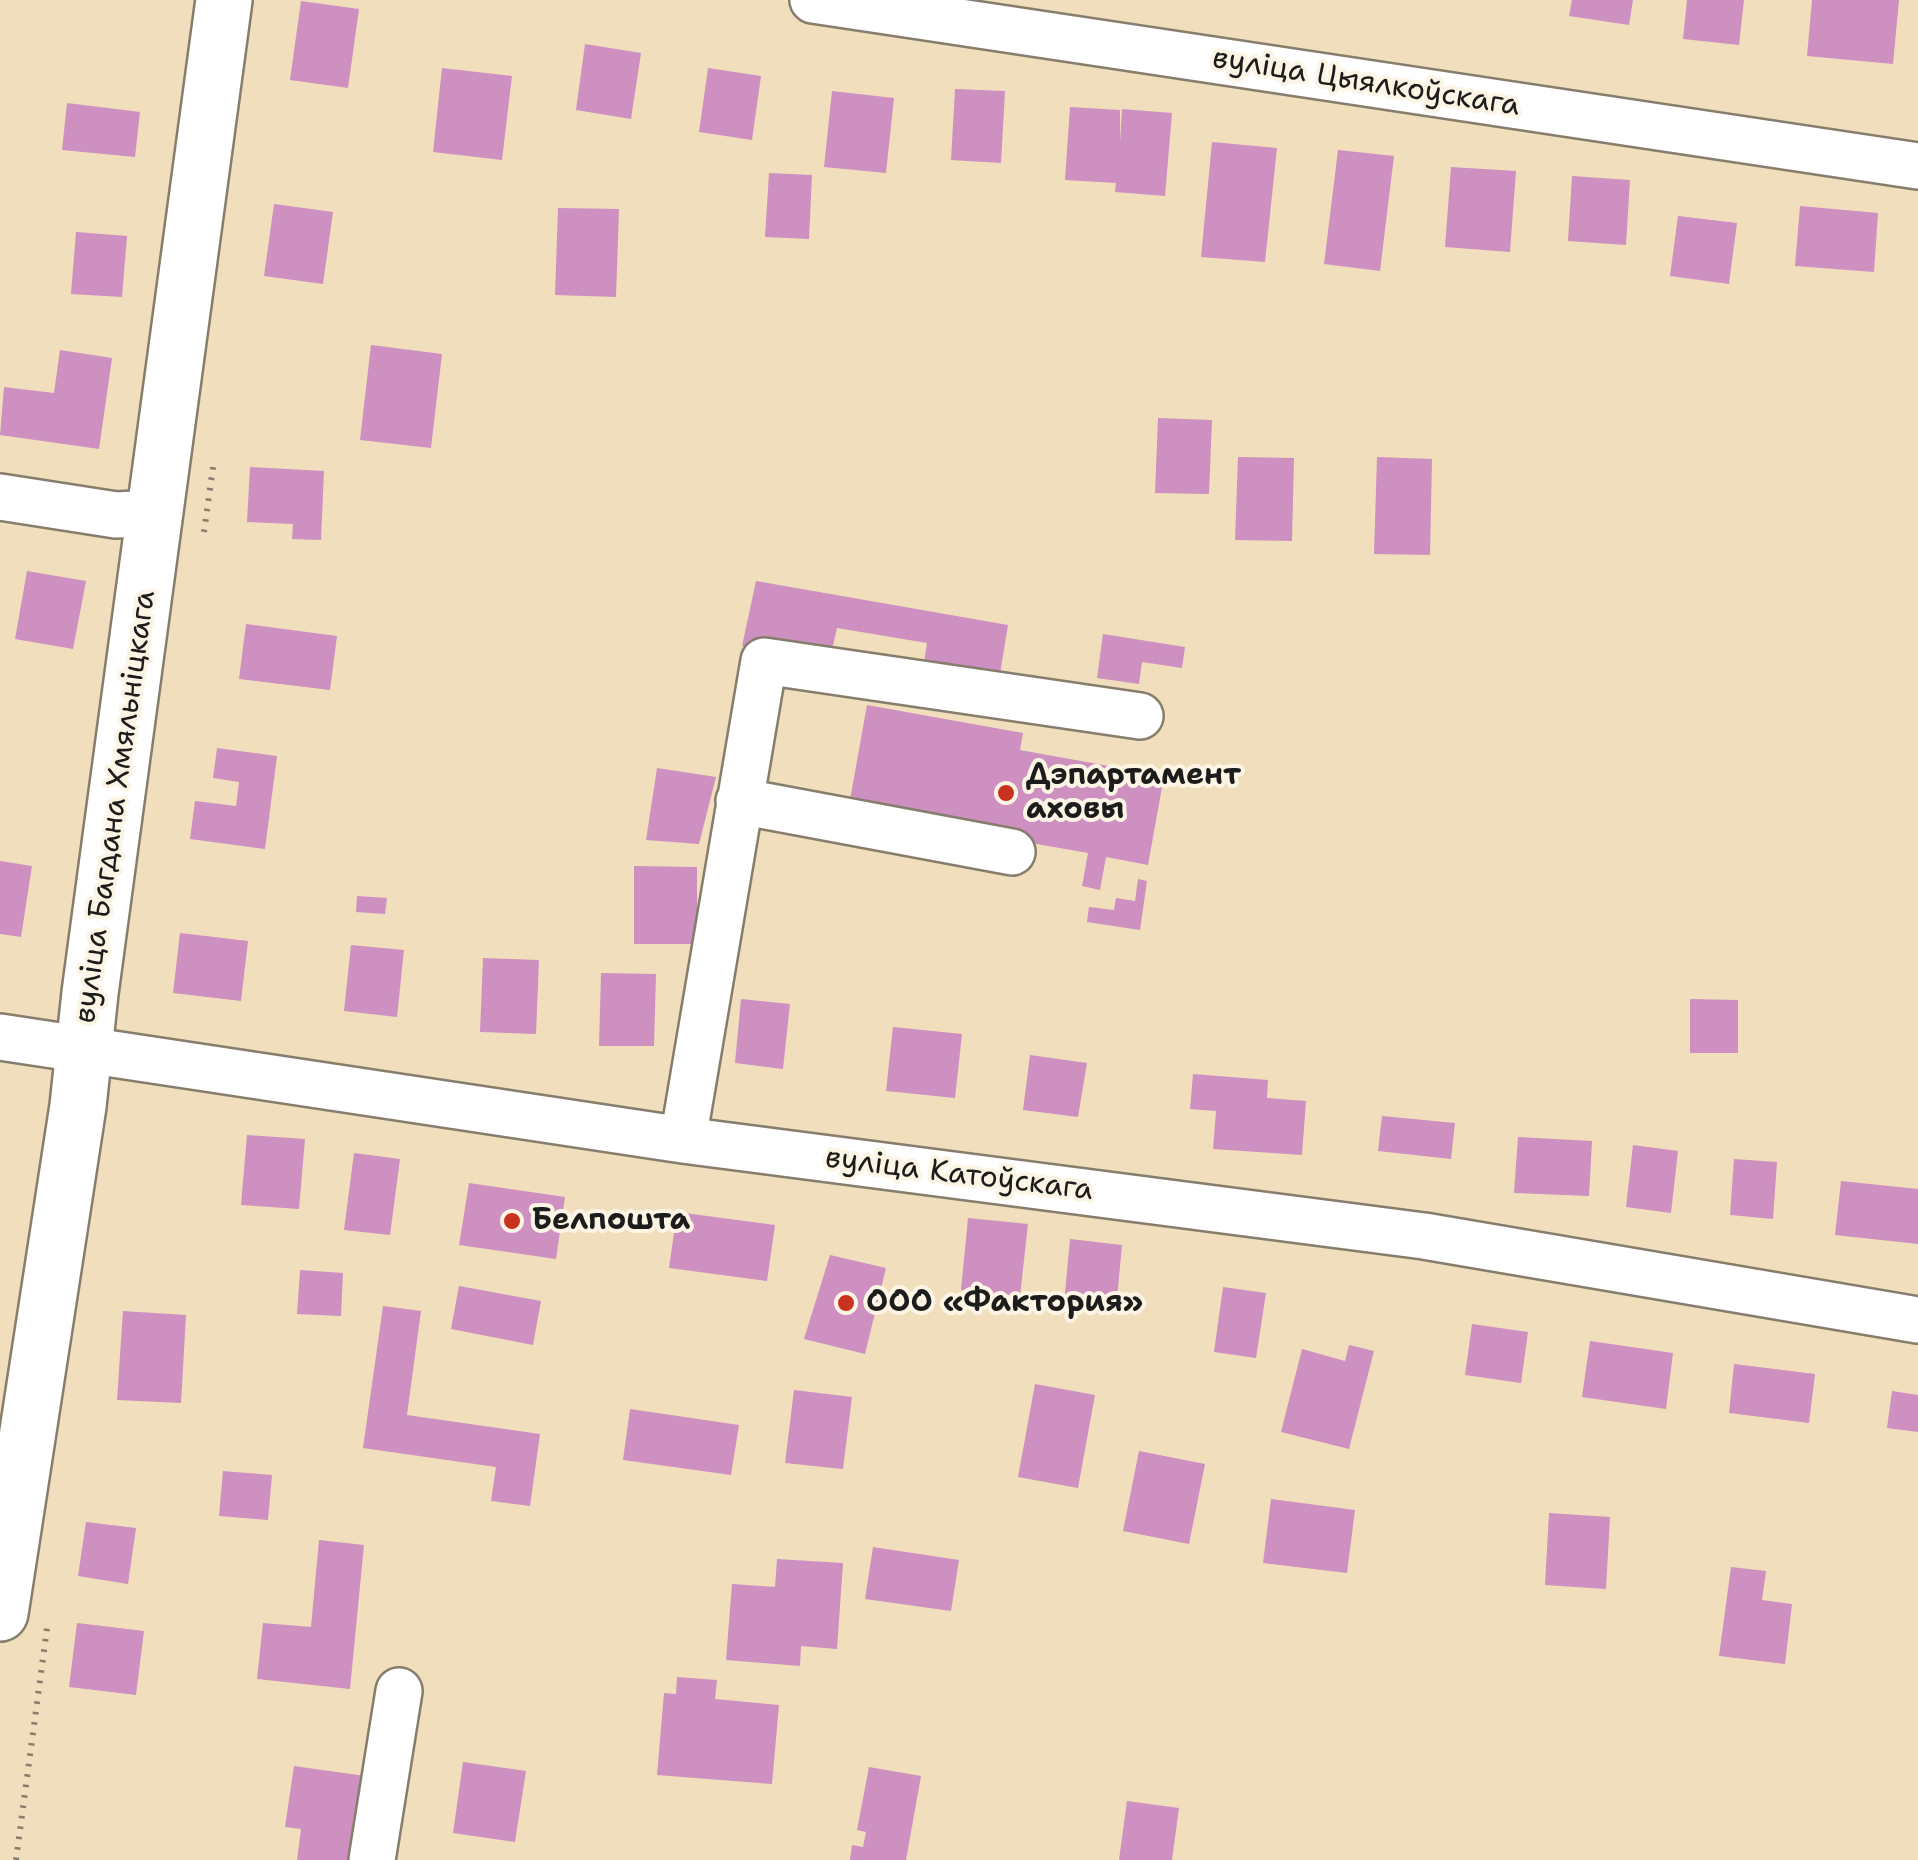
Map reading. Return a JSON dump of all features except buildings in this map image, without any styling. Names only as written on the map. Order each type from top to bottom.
[{"type":"main road","name":"вуліца Багдана Хмяльніцкага","points":[[0,1613],[84,1049],[224,0]]},
{"type":"street","name":"вуліца Цыялкоўскага","points":[[813,0],[1918,166]]},
{"type":"street","points":[[0,497],[116,515],[155,513]]},
{"type":"street","points":[[682,1140],[764,660],[1140,716]]},
{"type":"street","points":[[740,801],[1012,852]]},
{"type":"street","name":"вуліца Катоўскага","points":[[0,1036],[682,1140],[1424,1236],[1918,1320]]},
{"type":"street","points":[[372,1860],[399,1691]]},
{"type":"place","name":"Дэпартамент аховы","points":[[1006,793]]},
{"type":"place","name":"Белпошта","points":[[512,1221]]},
{"type":"place","name":"ООО «Фактория»","points":[[846,1303]]}]
